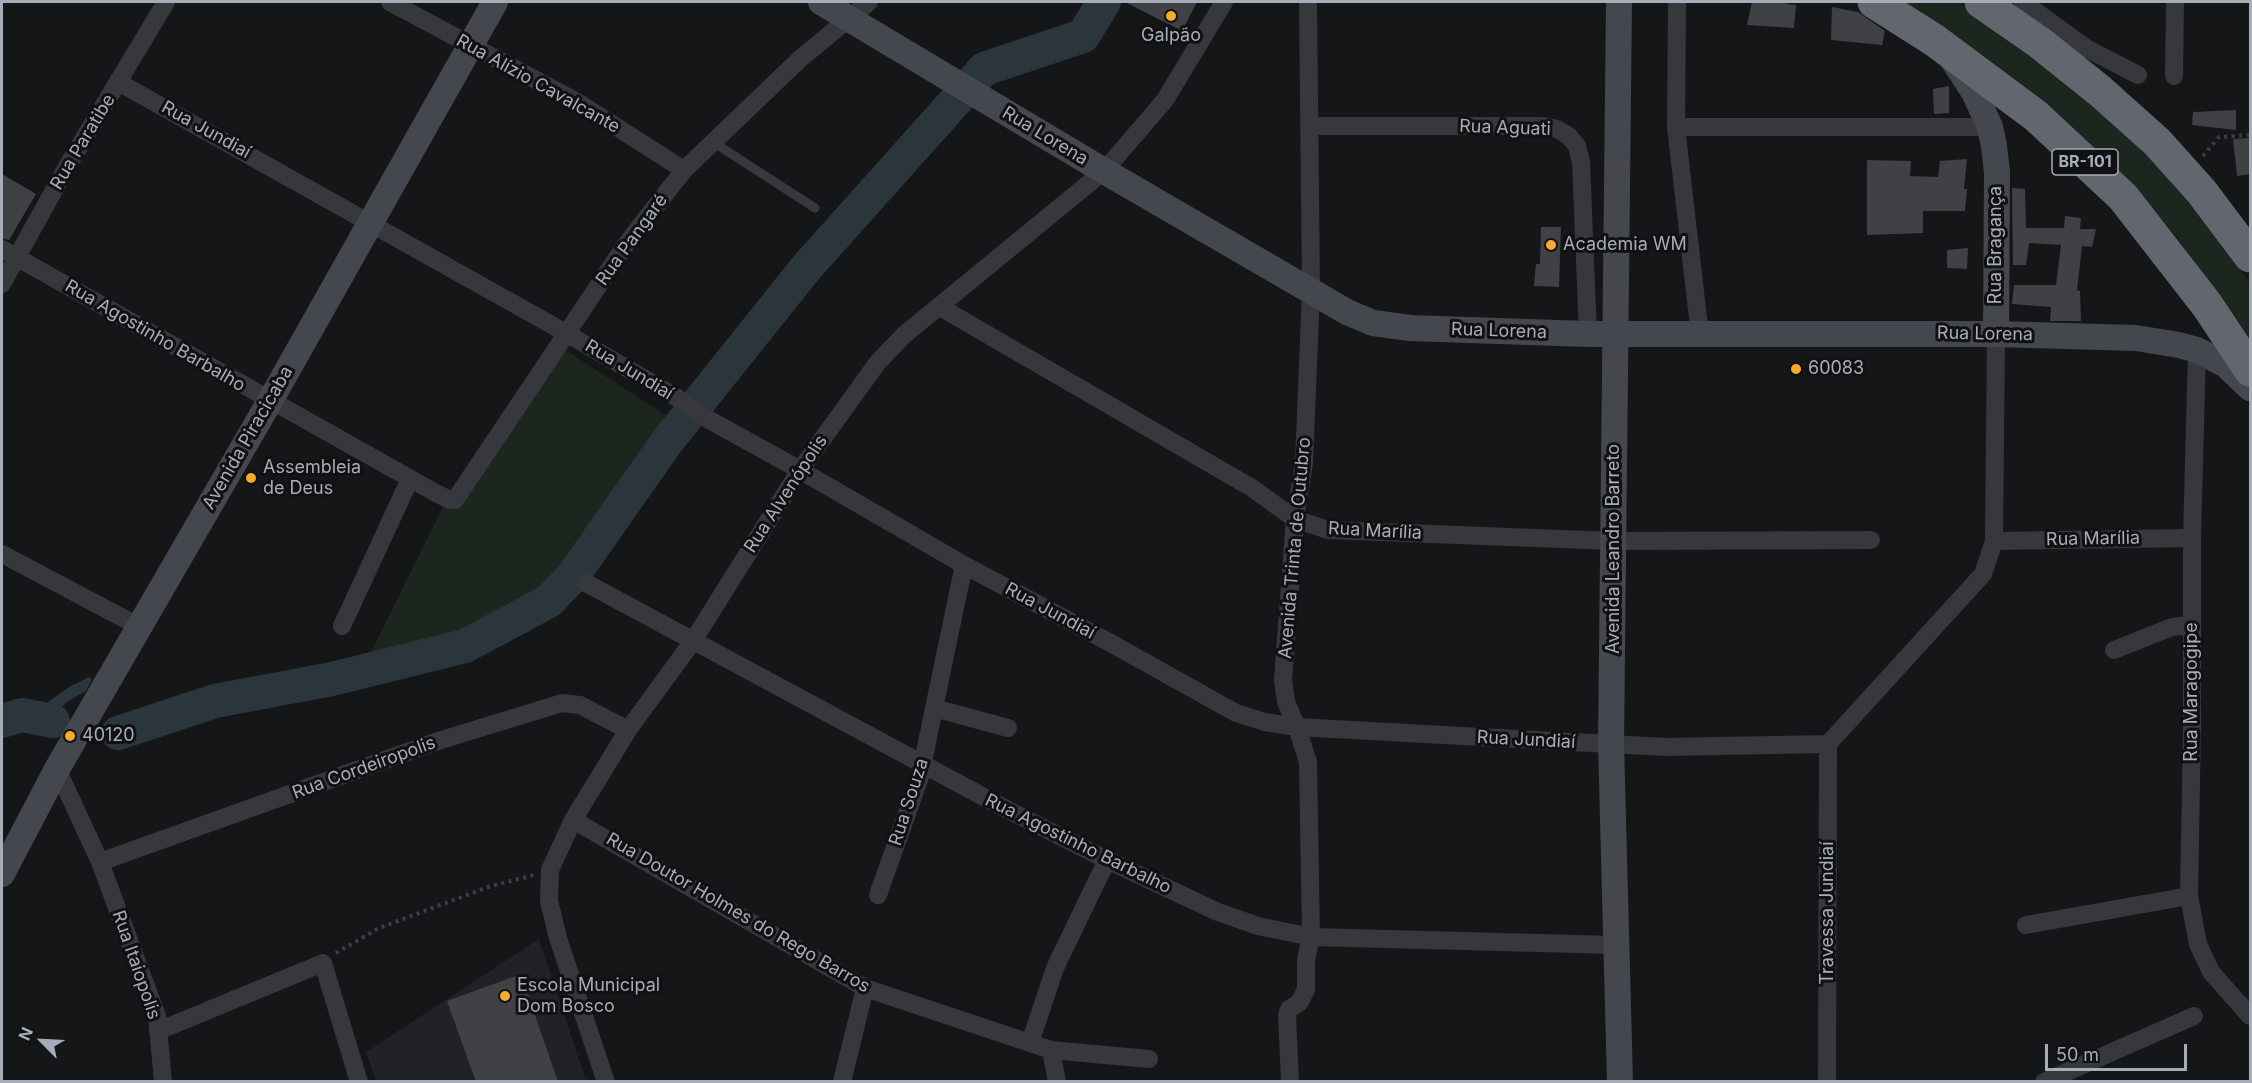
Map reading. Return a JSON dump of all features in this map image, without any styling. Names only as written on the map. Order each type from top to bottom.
[{"type":"highway","name":"BR-101","points":[[1874,2],[1934,40],[2036,116],[2123,197],[2208,305],[2250,370]]},
{"type":"highway","points":[[1981,2],[2040,43],[2100,91],[2157,142],[2201,191],[2250,256]]},
{"type":"main road","name":"Avenida Piracicaba","points":[[2,874],[57,769],[270,401],[495,2]]},
{"type":"main road","name":"Rua Lorena","points":[[820,2],[860,10],[946,76],[1104,171],[1347,312],[1383,324],[1410,328],[1588,334],[1996,334],[2136,338],[2197,350],[2226,364],[2250,388]]},
{"type":"main road","name":"Avenida Leandro Barreto","points":[[1618,9],[1611,744],[1620,1082]]},
{"type":"main road","name":"Rua Bragança","points":[[1934,40],[1957,64],[1974,92],[1990,127],[1997,172],[1996,334]]},
{"type":"street","name":"Rua Paratibe","points":[[2,284],[9,253],[68,165],[166,2]]},
{"type":"street","name":"Rua Alízio Cavalcante","points":[[390,2],[579,103],[684,170]]},
{"type":"street","name":"Rua Alvenópolis","points":[[606,1082],[558,938],[549,901],[550,870],[573,820],[628,730],[693,641],[800,470],[878,362],[904,335],[1104,171],[1165,100],[1224,2]]},
{"type":"street","name":"Avenida Trinta de Outubro","points":[[1290,1082],[1287,1015],[1289,1009],[1299,1003],[1306,990],[1306,960],[1311,937],[1308,762],[1298,727],[1286,702],[1283,680],[1295,519],[1304,463],[1311,291],[1308,2]]},
{"type":"street","points":[[1677,2],[1676,127],[1700,335]]},
{"type":"street","points":[[2023,2],[2086,48],[2138,75]]},
{"type":"street","points":[[2174,76],[2175,2]]},
{"type":"street","name":"Rua Pangaré","points":[[434,492],[450,500],[455,500],[459,496],[627,243],[684,170],[801,58],[860,10]]},
{"type":"street","name":"Rua Jundiaí","points":[[118,82],[370,221],[566,333],[676,397],[704,417],[964,566],[1107,641],[1236,713],[1264,722],[1298,727],[1665,747],[1828,744]]},
{"type":"street","name":"Rua Aguati","points":[[1310,126],[1544,126],[1557,129],[1569,136],[1577,146],[1581,162],[1588,334]]},
{"type":"street","points":[[1676,127],[1990,127]]},
{"type":"street","name":"Rua Agostinho Barbalho","points":[[9,253],[434,492]]},
{"type":"street","name":"Rua Marília","points":[[940,307],[1252,488],[1295,519],[1328,530],[1613,541],[1871,540]]},
{"type":"street","name":"Rua Bragança","points":[[1994,541],[1996,334]]},
{"type":"street","name":"Rua Maragogipe","points":[[2197,350],[2192,538],[2189,896],[2198,944],[2211,972],[2250,1016]]},
{"type":"street","points":[[342,626],[410,479]]},
{"type":"street","name":"Rua Marília","points":[[1994,541],[2192,538]]},
{"type":"street","points":[[1828,744],[1983,574],[1994,541]]},
{"type":"street","points":[[2,554],[138,626]]},
{"type":"street","name":"Rua Souza","points":[[878,895],[923,765],[964,566]]},
{"type":"street","name":"Rua Agostinho Barbalho","points":[[586,583],[923,765],[1107,860],[1218,912],[1258,926],[1311,937],[1615,945]]},
{"type":"street","points":[[2114,650],[2172,627],[2192,626]]},
{"type":"street","name":"Rua Cordeiropolis","points":[[100,862],[438,741],[562,704],[580,705],[628,730]]},
{"type":"street","points":[[934,708],[1008,728]]},
{"type":"street","name":"Travessa Jundiaí","points":[[1827,1082],[1828,744]]},
{"type":"street","name":"Rua Itaiopolis","points":[[57,769],[100,862],[157,1016],[158,1031],[323,963]]},
{"type":"street","name":"Rua Doutor Holmes do Rego Barros","points":[[573,820],[865,988],[1051,1050],[1149,1059]]},
{"type":"street","points":[[1030,1043],[1055,968],[1107,860]]},
{"type":"street","points":[[2026,925],[2189,896]]},
{"type":"street","points":[[323,963],[360,1082]]},
{"type":"street","points":[[842,1082],[865,988]]},
{"type":"street","points":[[2044,1082],[2194,1016]]},
{"type":"street","points":[[158,1031],[163,1082]]},
{"type":"street","points":[[1051,1050],[1057,1082]]},
{"type":"lane","points":[[713,142],[815,208]]},
{"type":"path","points":[[2187,175],[2220,137],[2250,135]]},
{"type":"path","points":[[323,963],[338,951],[379,927],[490,886],[550,870]]},
{"type":"shaded area","points":[[1884,2],[1959,2],[2037,56],[2146,152],[2189,203],[2250,283],[2250,351],[2177,237],[2103,164]]},
{"type":"shaded area","points":[[562,348],[670,418],[572,577],[461,630],[370,654],[446,501]]},
{"type":"shaded area","points":[[89,677],[92,679],[86,691],[67,702],[43,727],[2,716],[2,704],[21,711],[34,712],[69,687]]},
{"type":"shaded area","name":"Escola Municipal Dom Bosco","points":[[539,939],[586,1081],[376,1081],[366,1052]]},
{"type":"building","name":"Galpão","points":[[1125,2],[1197,2],[1182,31]]},
{"type":"building","points":[[1752,2],[1786,2],[1796,5],[1794,28],[1747,25]]},
{"type":"building","points":[[1832,7],[1858,12],[1885,31],[1882,45],[1831,40]]},
{"type":"building","points":[[1949,86],[1949,113],[1934,114],[1933,89]]},
{"type":"building","points":[[2236,110],[2236,130],[2192,125],[2193,112]]},
{"type":"building","points":[[2250,138],[2250,174],[2237,176],[2233,139]]},
{"type":"building","points":[[1967,159],[1964,189],[1967,189],[1965,211],[1923,211],[1923,233],[1867,235],[1867,160],[1911,161],[1910,176],[1938,177],[1940,161]]},
{"type":"building","points":[[2,174],[36,194],[9,240],[2,238]]},
{"type":"building","points":[[2012,188],[2025,189],[2026,228],[2064,228],[2065,216],[2081,218],[2080,229],[2096,229],[2092,247],[2082,246],[2077,290],[2080,291],[2081,321],[2050,321],[2051,307],[2012,304],[2014,285],[2056,285],[2061,245],[2029,243],[2026,265],[2013,265]]},
{"type":"building","name":"Academia WM","points":[[1541,227],[1561,227],[1559,287],[1534,286],[1536,264],[1540,264]]},
{"type":"building","points":[[1968,248],[1967,269],[1947,268],[1947,250]]},
{"type":"building","points":[[521,974],[558,1082],[476,1082],[447,1001]]},
{"type":"waterway","points":[[118,733],[215,701],[332,679],[465,646],[549,601],[572,577],[666,443],[806,268],[984,69],[1083,36],[1104,2]]},
{"type":"waterway","points":[[2,721],[22,715],[53,721]]},
{"type":"place","name":"Galpão","points":[[1171,16]]},
{"type":"place","name":"Academia WM","points":[[1551,245]]},
{"type":"place","name":"60083","points":[[1796,369]]},
{"type":"place","name":"Assembleia de Deus","points":[[251,478]]},
{"type":"place","name":"40120","points":[[70,736]]},
{"type":"place","name":"Escola Municipal Dom Bosco","points":[[505,996]]}]
